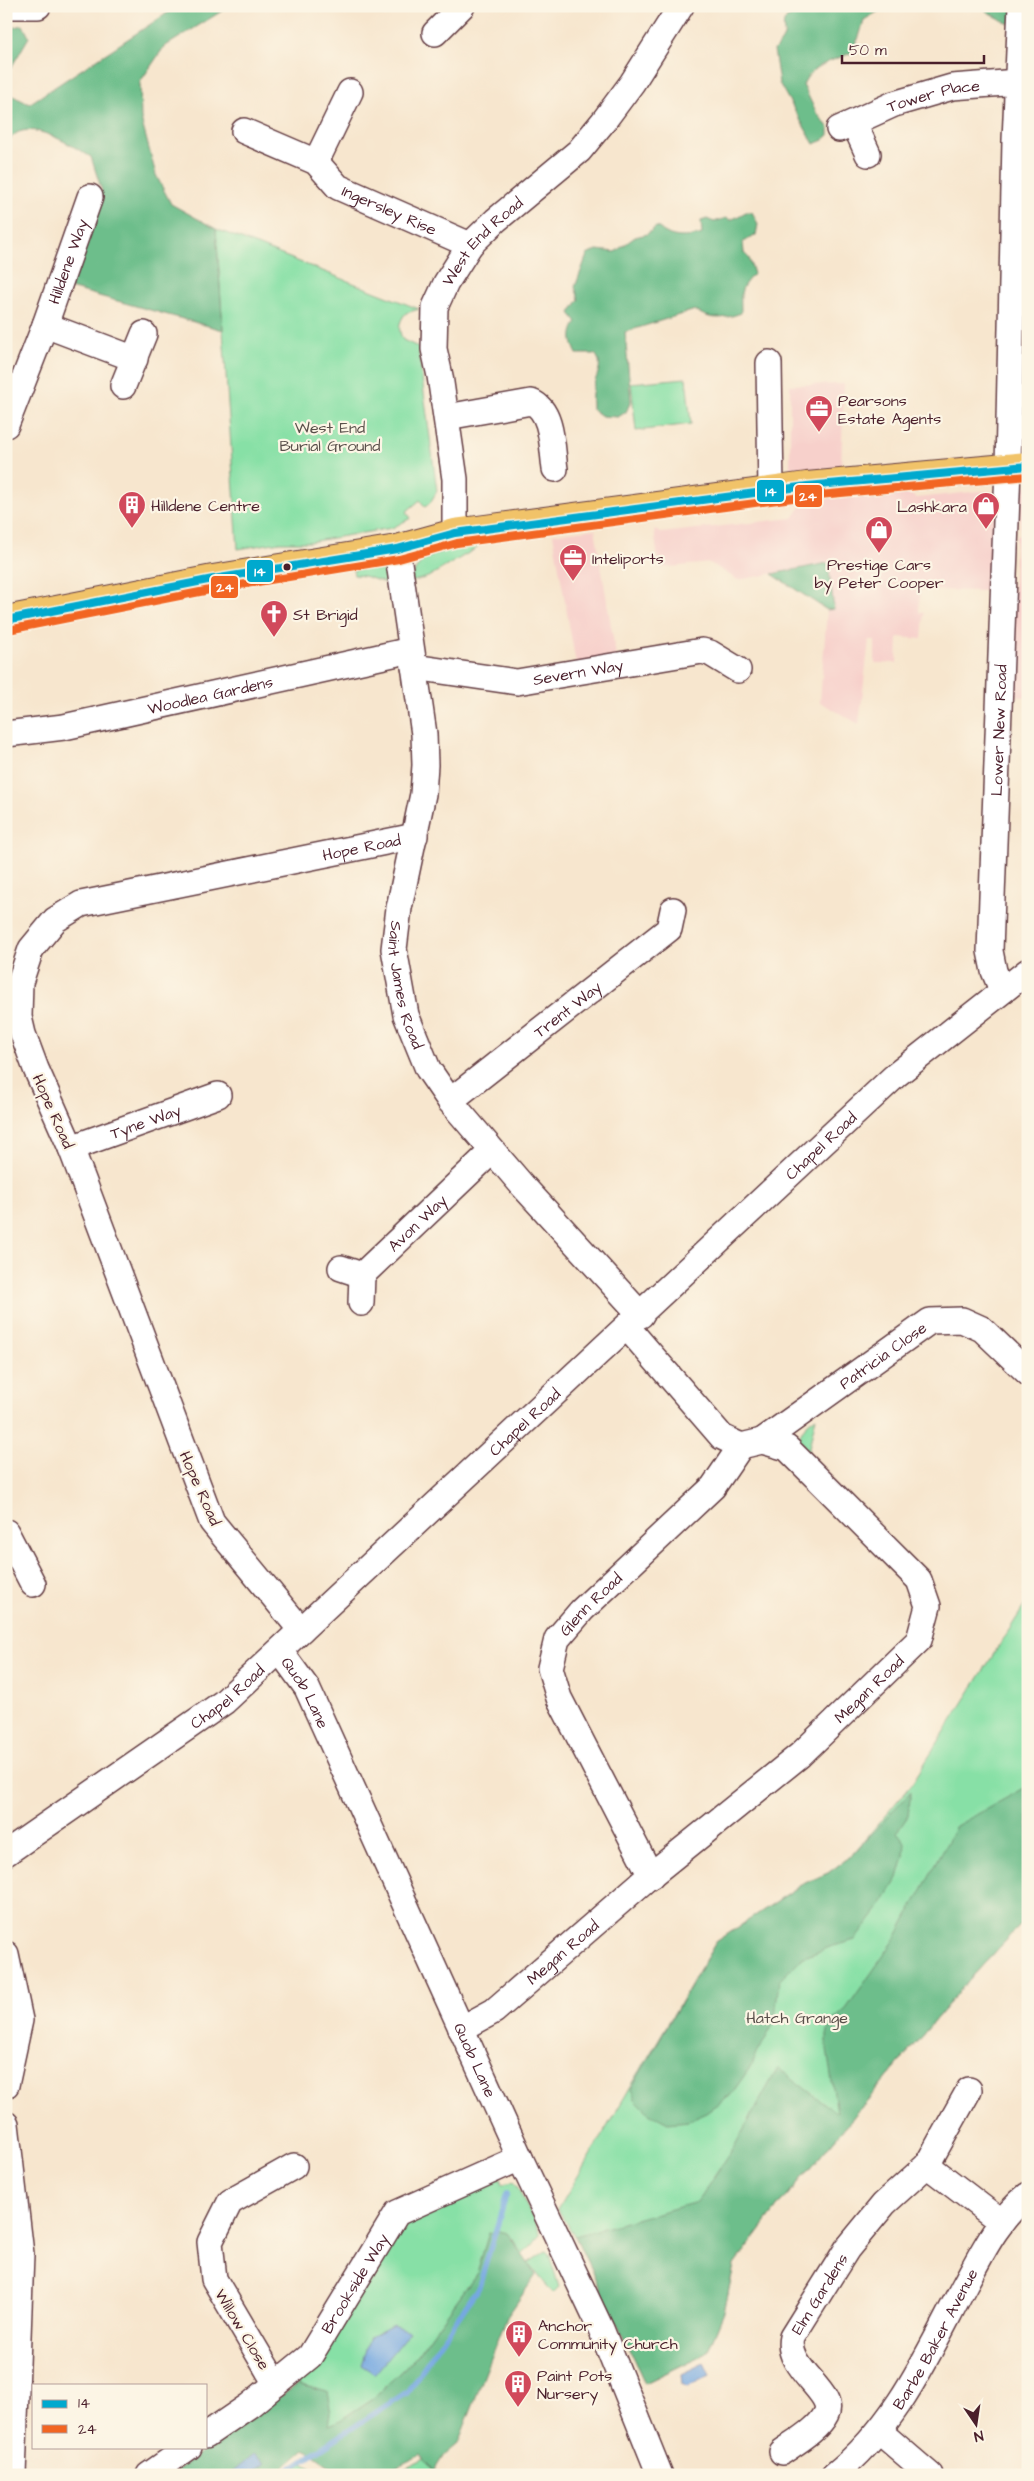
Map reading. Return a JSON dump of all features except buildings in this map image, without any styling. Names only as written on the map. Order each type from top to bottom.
[{"type":"main road","points":[[6,620],[213,579],[397,549],[455,533],[772,490],[1018,467]]},
{"type":"street","points":[[6,6],[16,8],[38,6]]},
{"type":"street","points":[[435,33],[462,6]]},
{"type":"street","name":"West End Road","points":[[455,533],[455,479],[447,417],[434,349],[435,307],[446,283],[470,246],[496,220],[579,150],[632,83],[681,6]]},
{"type":"street","name":"Lower New Road","points":[[1018,984],[994,971],[990,951],[1018,467],[1021,141],[1018,82],[1021,6]]},
{"type":"street","name":"Tower Place","points":[[868,154],[847,126],[894,104],[952,87],[1018,82]]},
{"type":"street","points":[[316,162],[350,92]]},
{"type":"street","name":"Ingersley Rise","points":[[244,131],[316,162],[338,187],[470,246]]},
{"type":"street","name":"Hilldene Way","points":[[6,425],[45,325],[90,197]]},
{"type":"street","name":"Hilldene Way","points":[[45,325],[134,359]]},
{"type":"street","points":[[123,386],[144,334]]},
{"type":"street","points":[[769,363],[772,490]]},
{"type":"street","points":[[447,417],[531,402],[539,405],[545,413],[556,469]]},
{"type":"street","name":"Saint James Road","points":[[397,549],[424,734],[425,765],[423,794],[396,928],[394,949],[397,974],[406,1014],[428,1069],[450,1101],[634,1321]]},
{"type":"street","name":"Severn Way","points":[[413,658],[517,682],[702,652],[710,653],[738,670]]},
{"type":"street","name":"Woodlea Gardens","points":[[6,734],[65,735],[413,658]]},
{"type":"street","name":"Hope Road","points":[[301,1630],[212,1522],[71,1148],[36,1069],[23,1034],[19,1017],[20,982],[31,949],[55,920],[81,904],[415,836]]},
{"type":"street","name":"Trent Way","points":[[450,1101],[669,929],[673,910]]},
{"type":"street","name":"Chapel Road","points":[[6,1853],[224,1702],[896,1075],[1018,984]]},
{"type":"street","name":"Tyne Way","points":[[71,1148],[218,1095]]},
{"type":"street","name":"Avon Way","points":[[361,1303],[352,1272],[492,1151]]},
{"type":"street","name":"Patricia Close","points":[[752,1443],[930,1321],[962,1320],[982,1328],[1028,1373]]},
{"type":"street","name":"Megan Road","points":[[462,2029],[494,2011],[651,1876],[800,1755],[919,1640],[928,1606],[919,1580],[787,1448],[722,1436],[634,1321]]},
{"type":"street","name":"Glenn Road","points":[[651,1876],[559,1698],[550,1668],[558,1639],[582,1610],[713,1487],[752,1443]]},
{"type":"street","points":[[6,1532],[33,1584]]},
{"type":"street","name":"Quob Lane","points":[[280,1650],[307,1688],[520,2158],[601,2330],[660,2475]]},
{"type":"street","points":[[6,1954],[9,1983],[20,2020],[6,2085]]},
{"type":"street","name":"Elm Gardens","points":[[782,2452],[818,2425],[826,2414],[828,2406],[825,2397],[794,2358],[790,2350],[792,2337],[847,2249],[884,2204],[927,2165],[970,2090]]},
{"type":"street","points":[[6,2124],[21,2254],[13,2278],[13,2475]]},
{"type":"street","name":"Brookside Way","points":[[208,2434],[276,2384],[310,2356],[397,2213],[520,2158]]},
{"type":"street","points":[[927,2165],[1000,2222]]},
{"type":"street","name":"Willow Close","points":[[276,2384],[214,2279],[210,2242],[230,2202],[294,2166]]},
{"type":"street","name":"Barbe Baker Avenue","points":[[834,2475],[865,2449],[880,2432],[910,2387],[1000,2222],[1028,2195]]},
{"type":"street","points":[[880,2432],[930,2475]]},
{"type":"street","points":[[149,2475],[188,2448]]},
{"type":"shaded area","points":[[844,384],[841,467],[790,472],[790,385]]},
{"type":"shaded area","points":[[1018,388],[1028,388],[1028,450],[1016,451]]},
{"type":"shaded area","points":[[1018,485],[1028,485],[1028,697],[1009,696],[1016,536],[1021,535]]},
{"type":"shaded area","points":[[902,490],[917,498],[981,491],[998,492],[993,591],[920,590],[919,612],[924,613],[922,639],[898,637],[897,663],[875,663],[875,640],[869,640],[859,724],[820,702],[827,610],[834,609],[828,563],[738,580],[710,563],[659,568],[654,529],[661,533],[793,518],[805,501]]},
{"type":"shaded area","points":[[595,529],[616,656],[576,664],[553,534]]},
{"type":"green space","points":[[178,6],[230,6],[164,47],[140,82],[141,119],[156,175],[171,204],[216,229],[223,330],[59,285],[90,197],[102,191],[91,157],[63,141],[28,130],[19,132],[11,138],[6,149],[6,44],[14,27],[23,25],[29,37],[8,73],[9,94],[29,104]]},
{"type":"green space","points":[[806,6],[887,6],[864,20],[859,37],[851,53],[817,68],[803,85],[816,112],[829,128],[829,135],[822,141],[814,144],[779,83],[774,50],[783,40],[783,26],[786,19]]},
{"type":"green space","points":[[988,6],[1019,6],[1009,24],[986,11]]},
{"type":"green space","points":[[746,212],[752,212],[758,224],[756,235],[743,242],[744,253],[749,258],[754,274],[741,292],[741,313],[718,318],[706,316],[695,310],[625,332],[631,401],[626,412],[618,417],[602,416],[592,409],[592,390],[599,362],[595,354],[577,354],[572,338],[577,322],[570,313],[579,299],[575,287],[587,255],[597,250],[615,252],[635,237],[647,234],[656,227],[674,236],[684,237],[702,234],[701,221],[707,219],[714,222],[726,218],[731,220]]},
{"type":"green space","name":"West End Burial Ground","points":[[216,229],[419,309],[406,313],[400,323],[400,333],[403,340],[418,347],[437,491],[430,503],[425,507],[420,500],[406,512],[411,518],[392,528],[309,542],[280,542],[238,549]]},
{"type":"green space","points":[[686,378],[691,424],[636,431],[631,383]]},
{"type":"green space","points":[[476,544],[477,548],[428,577],[411,582],[420,564],[427,558],[445,551]]},
{"type":"green space","points":[[828,563],[834,609],[827,610],[772,574]]},
{"type":"green space","points":[[370,568],[383,571],[395,584],[354,575],[353,570]]},
{"type":"green space","points":[[816,1417],[808,1452],[799,1441],[804,1427]]},
{"type":"green space","name":"Hatch Grange","points":[[1028,1600],[1028,1917],[968,1981],[779,2205],[734,2265],[724,2312],[707,2353],[645,2383],[575,2236],[558,2210],[716,1942],[801,1885],[828,1873],[851,1856],[911,1785]]},
{"type":"green space","points":[[1028,1786],[1028,1917],[968,1981],[779,2205],[734,2265],[724,2312],[707,2353],[645,2383],[575,2236],[697,2202],[734,2147],[778,2068],[837,2113],[827,2050],[827,2035],[831,2022],[846,2009],[896,1938],[956,1826]]},
{"type":"green space","points":[[911,1791],[908,1816],[897,1832],[905,1842],[904,1856],[898,1878],[878,1910],[855,1940],[802,1958],[779,1981],[774,2023],[749,2069],[730,2096],[706,2113],[688,2121],[668,2123],[649,2113],[635,2099],[631,2089],[716,1942],[801,1885],[828,1873],[851,1856]]},
{"type":"green space","points":[[500,2178],[502,2184],[513,2182],[517,2186],[541,2235],[522,2255],[512,2238],[489,2233],[477,2273],[415,2358],[372,2399],[328,2426],[317,2389],[298,2384],[401,2225]]},
{"type":"green space","points":[[499,2231],[507,2233],[536,2275],[507,2317],[458,2443],[444,2455],[434,2471],[421,2455],[379,2475],[343,2475],[305,2449],[275,2475],[170,2475],[298,2384],[327,2392],[331,2413],[329,2425],[339,2421],[372,2399],[415,2358],[477,2273],[489,2233]]},
{"type":"green space","points":[[546,2251],[549,2254],[559,2287],[553,2293],[528,2263]]},
{"type":"green space","points":[[425,2459],[434,2471],[433,2475],[392,2475]]},
{"type":"green space","points":[[303,2463],[320,2475],[288,2475]]},
{"type":"water","points":[[393,2325],[410,2331],[375,2374],[361,2365],[370,2337]]},
{"type":"water","points":[[704,2363],[710,2375],[687,2387],[682,2384],[681,2374]]},
{"type":"water","points":[[254,2454],[265,2463],[250,2475],[229,2475]]},
{"type":"waterway","points":[[281,2475],[407,2392],[479,2286],[507,2193]]},
{"type":"transit line","name":"14","points":[[6,620],[213,579],[397,549],[455,533],[807,486],[1028,466]]},
{"type":"transit line","name":"24","points":[[8,630],[215,589],[399,559],[457,543],[808,496],[1028,476]]},
{"type":"place","name":"Pearsons Estate Agents","points":[[819,433]]},
{"type":"place","name":"Hilldene Centre","points":[[132,529]]},
{"type":"place","name":"Lashkara","points":[[986,530]]},
{"type":"place","name":"Prestige Cars by Peter Cooper","points":[[879,554]]},
{"type":"place","name":"Inteliports","points":[[573,582]]},
{"type":"place","name":"St Brigid","points":[[274,638]]},
{"type":"place","name":"Anchor Community Church","points":[[519,2358]]},
{"type":"place","name":"Paint Pots Nursery","points":[[518,2408]]}]
